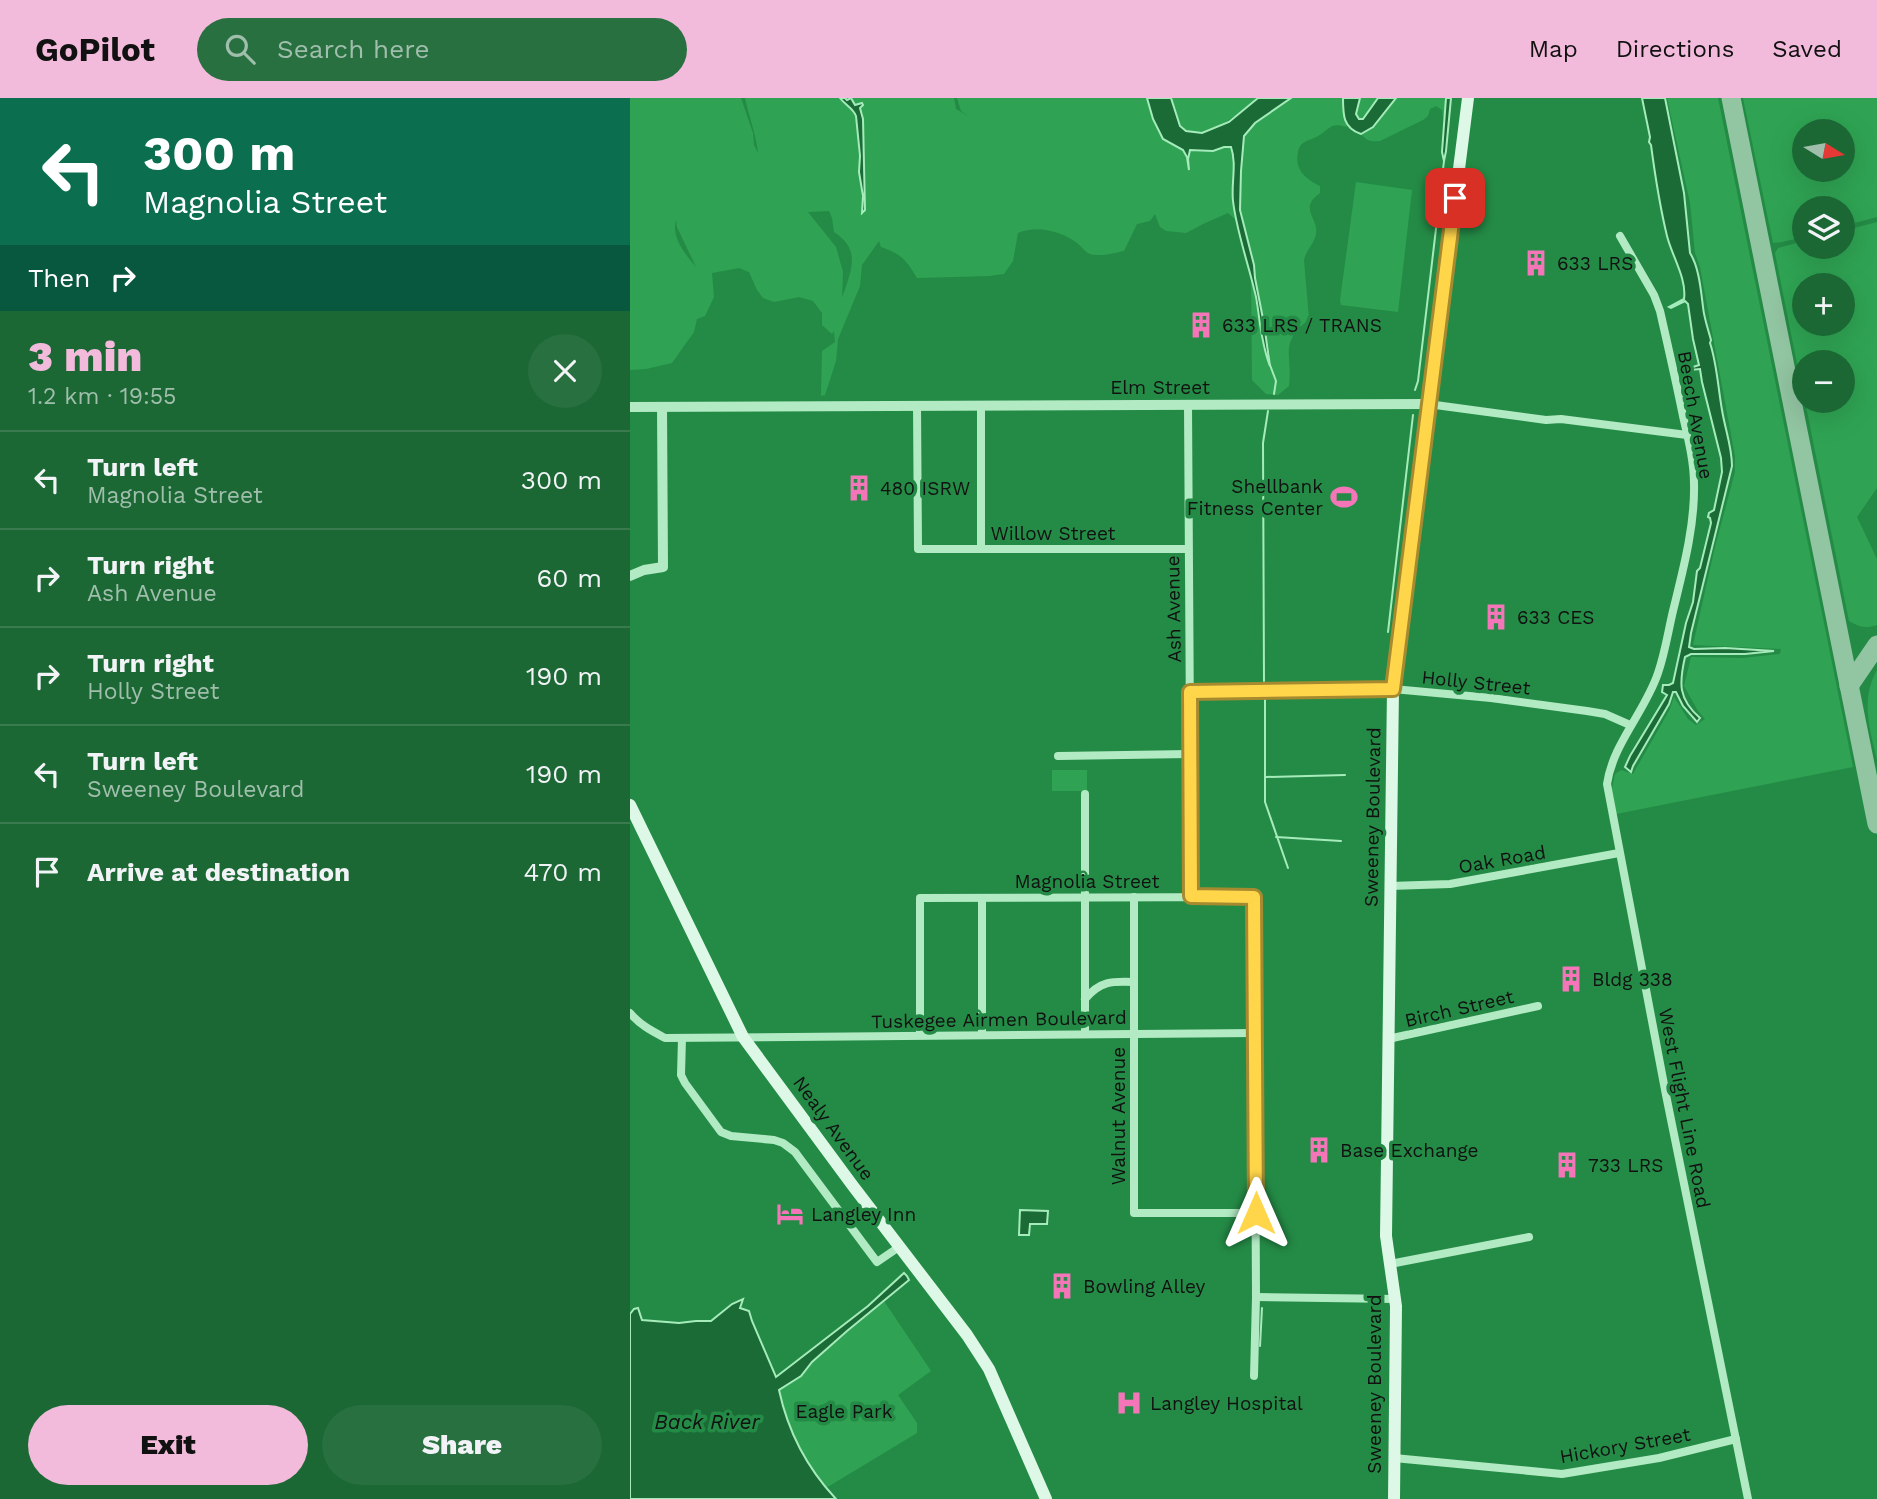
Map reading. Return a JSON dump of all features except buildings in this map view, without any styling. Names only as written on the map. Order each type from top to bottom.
[{"type":"main road","name":"Sweeney Boulevard","points":[[1394,1499],[1396,1299],[1386,1236],[1393,689],[1467,101]]},
{"type":"main road","name":"Nealy Avenue","points":[[630,805],[743,1037],[967,1335],[989,1369],[1045,1499]]},
{"type":"street","name":"Beech Avenue","points":[[1620,236],[1654,295],[1660,311],[1688,435],[1694,485],[1684,564],[1659,672],[1643,707],[1630,725]]},
{"type":"street","name":"Elm Street","points":[[630,407],[1428,404],[1688,435]]},
{"type":"street","name":"Willow Street","points":[[917,405],[918,549],[1188,549]]},
{"type":"street","points":[[981,405],[981,549]]},
{"type":"street","name":"Ash Avenue","points":[[1188,405],[1191,896]]},
{"type":"street","points":[[630,576],[644,570],[663,567],[662,407]]},
{"type":"street","name":"Holly Street","points":[[1190,692],[1393,689],[1587,711],[1605,714],[1630,725]]},
{"type":"street","name":"West Flight Line Road","points":[[1630,725],[1609,769],[1607,784],[1666,1095],[1748,1499]]},
{"type":"street","points":[[1058,756],[1190,754]]},
{"type":"street","points":[[1085,794],[1085,1034]]},
{"type":"street","name":"Oak Road","points":[[1390,886],[1450,884],[1619,853]]},
{"type":"street","name":"Magnolia Street","points":[[920,1035],[920,898],[1191,896],[1254,897],[1256,1033]]},
{"type":"street","name":"Walnut Avenue","points":[[1133,897],[1134,1213],[1256,1213]]},
{"type":"street","points":[[982,898],[982,1035]]},
{"type":"street","points":[[1085,999],[1093,989],[1102,984],[1134,982]]},
{"type":"street","name":"Birch Street","points":[[1388,1040],[1538,1006]]},
{"type":"street","name":"Tuskegee Airmen Boulevard","points":[[630,1013],[646,1028],[665,1038],[1256,1033]]},
{"type":"street","points":[[1254,1376],[1256,1033]]},
{"type":"street","points":[[682,1038],[681,1074],[721,1132],[731,1136],[774,1140],[795,1152],[877,1262],[899,1247]]},
{"type":"street","points":[[1390,1264],[1529,1237]]},
{"type":"street","points":[[1256,1297],[1396,1299]]},
{"type":"street","name":"Hickory Street","points":[[1394,1458],[1562,1475],[1659,1458],[1736,1439]]},
{"type":"green space","points":[[630,98],[741,98],[758,153],[745,98],[840,98],[856,116],[863,212],[865,165],[863,114],[860,108],[862,103],[855,105],[851,98],[954,98],[956,109],[970,117],[961,111],[957,98],[1147,98],[1159,132],[1169,143],[1182,150],[1188,162],[1190,150],[1213,151],[1231,147],[1236,220],[1228,213],[1186,233],[1166,231],[1160,227],[1155,214],[1150,221],[1137,224],[1124,251],[1094,255],[1064,235],[1049,230],[1025,231],[1018,233],[1013,261],[1004,274],[917,278],[902,258],[881,247],[879,241],[862,265],[860,286],[838,339],[836,361],[825,395],[821,396],[822,351],[835,342],[834,331],[832,334],[822,325],[822,313],[813,301],[799,297],[774,302],[763,298],[749,272],[739,268],[712,273],[714,297],[705,316],[697,319],[694,332],[672,363],[630,370]],"holes":[[[829,211],[834,232],[843,239],[851,254],[851,270],[842,298],[843,272],[836,247],[808,212]],[[676,220],[677,227],[696,267],[677,239]]]},
{"type":"green space","points":[[1171,98],[1258,98],[1220,125],[1197,133],[1187,132],[1180,125]]},
{"type":"green space","points":[[1291,98],[1343,98],[1347,127],[1331,127],[1303,143],[1298,150],[1300,169],[1306,177],[1320,186],[1320,193],[1311,204],[1316,234],[1304,260],[1309,319],[1299,328],[1290,343],[1289,386],[1278,395],[1266,394],[1252,380],[1251,277],[1269,363],[1270,354],[1254,265],[1239,203],[1244,136],[1255,123]]},
{"type":"green space","points":[[1360,98],[1378,98],[1363,119],[1358,119],[1356,115]]},
{"type":"green space","points":[[1396,98],[1446,98],[1444,123],[1442,110],[1436,106],[1430,109],[1423,120],[1380,141],[1365,138],[1361,134],[1373,127]]},
{"type":"green space","points":[[1667,98],[1718,98],[1853,767],[1616,814],[1612,789],[1615,774],[1621,770],[1633,774],[1669,711],[1674,697],[1688,719],[1696,725],[1705,719],[1684,686],[1691,657],[1742,658],[1780,654],[1781,649],[1693,645],[1735,472],[1735,456],[1700,267],[1695,253],[1690,203]]},
{"type":"green space","points":[[1743,98],[1877,98],[1877,217],[1855,223],[1855,196],[1792,196],[1792,240],[1773,243]]},
{"type":"green space","points":[[1356,182],[1412,190],[1398,312],[1341,305]]},
{"type":"green space","points":[[1877,222],[1877,488],[1857,517],[1877,559],[1877,625],[1859,626],[1849,621],[1807,413],[1855,413],[1855,350],[1794,350],[1775,253],[1778,248],[1792,244],[1792,259],[1855,259],[1855,228]]},
{"type":"green space","points":[[1877,670],[1877,760],[1869,726],[1868,703]]},
{"type":"green space","points":[[1052,770],[1087,770],[1087,791],[1052,791]]},
{"type":"green space","name":"Eagle Park","points":[[884,1301],[931,1371],[898,1395],[917,1423],[917,1433],[826,1488],[796,1442],[779,1389],[801,1376],[812,1362]]},
{"type":"water","points":[[840,98],[851,98],[855,105],[863,105],[860,108],[863,119],[865,210],[862,213],[856,116]]},
{"type":"water","points":[[1147,98],[1171,98],[1180,126],[1186,131],[1202,133],[1229,122],[1258,98],[1291,98],[1255,123],[1244,136],[1241,171],[1240,210],[1254,265],[1270,366],[1235,213],[1234,160],[1231,147],[1213,151],[1190,150],[1189,170],[1183,150],[1163,139]]},
{"type":"water","points":[[1343,98],[1360,98],[1356,114],[1359,119],[1363,119],[1378,98],[1396,98],[1373,127],[1361,134],[1347,124]]},
{"type":"water","points":[[1446,98],[1451,98],[1444,161],[1442,152]]},
{"type":"water","points":[[1642,98],[1665,98],[1684,193],[1690,253],[1699,279],[1732,459],[1689,647],[1774,651],[1691,654],[1685,657],[1682,690],[1688,704],[1700,718],[1697,722],[1683,706],[1676,692],[1673,692],[1631,772],[1625,767],[1667,695],[1662,692],[1663,685],[1673,683],[1693,602],[1697,571],[1711,523],[1708,517],[1714,510],[1722,472],[1700,369],[1689,370],[1699,365],[1688,304],[1685,301],[1669,307],[1684,299],[1684,291],[1664,225]]},
{"type":"water","points":[[1020,1210],[1048,1211],[1047,1224],[1030,1224],[1029,1235],[1019,1235]]},
{"type":"water","name":"Back River","points":[[904,1273],[909,1280],[812,1362],[801,1376],[779,1390],[800,1449],[816,1475],[836,1499],[630,1499],[630,1314],[634,1309],[638,1308],[642,1320],[679,1323],[711,1321],[732,1304],[743,1299],[740,1308],[749,1311],[776,1377],[868,1306]]},
{"type":"waterway","points":[[1415,390],[1444,161]]},
{"type":"waterway","points":[[1270,365],[1276,381],[1274,394]]},
{"type":"waterway","points":[[1264,681],[1263,443],[1268,411]]},
{"type":"waterway","points":[[1388,632],[1413,415]]},
{"type":"waterway","points":[[1265,699],[1265,802],[1288,868]]},
{"type":"waterway","points":[[1266,777],[1345,775]]},
{"type":"waterway","points":[[1276,837],[1341,841]]},
{"type":"waterway","points":[[1260,1346],[1262,1308]]},
{"type":"taxiway","points":[[1731,98],[1877,824]]},
{"type":"taxiway","points":[[1849,686],[1877,645]]},
{"type":"place","name":"633 LRS","points":[[1536,263]]},
{"type":"place","name":"633 LRS / TRANS","points":[[1201,325]]},
{"type":"place","name":"480 ISRW","points":[[859,488]]},
{"type":"place","name":"Shellbank Fitness Center","points":[[1344,497]]},
{"type":"place","name":"633 CES","points":[[1496,617]]},
{"type":"place","name":"Bldg 338","points":[[1571,979]]},
{"type":"place","name":"Base Exchange","points":[[1319,1150]]},
{"type":"place","name":"733 LRS","points":[[1567,1165]]},
{"type":"place","name":"Langley Inn","points":[[790,1214]]},
{"type":"place","name":"Bowling Alley","points":[[1062,1286]]},
{"type":"place","name":"Langley Hospital","points":[[1129,1403]]},
{"type":"route","points":[[1256,1213],[1254,897],[1191,896],[1190,692],[1393,689],[1455,198]]}]
